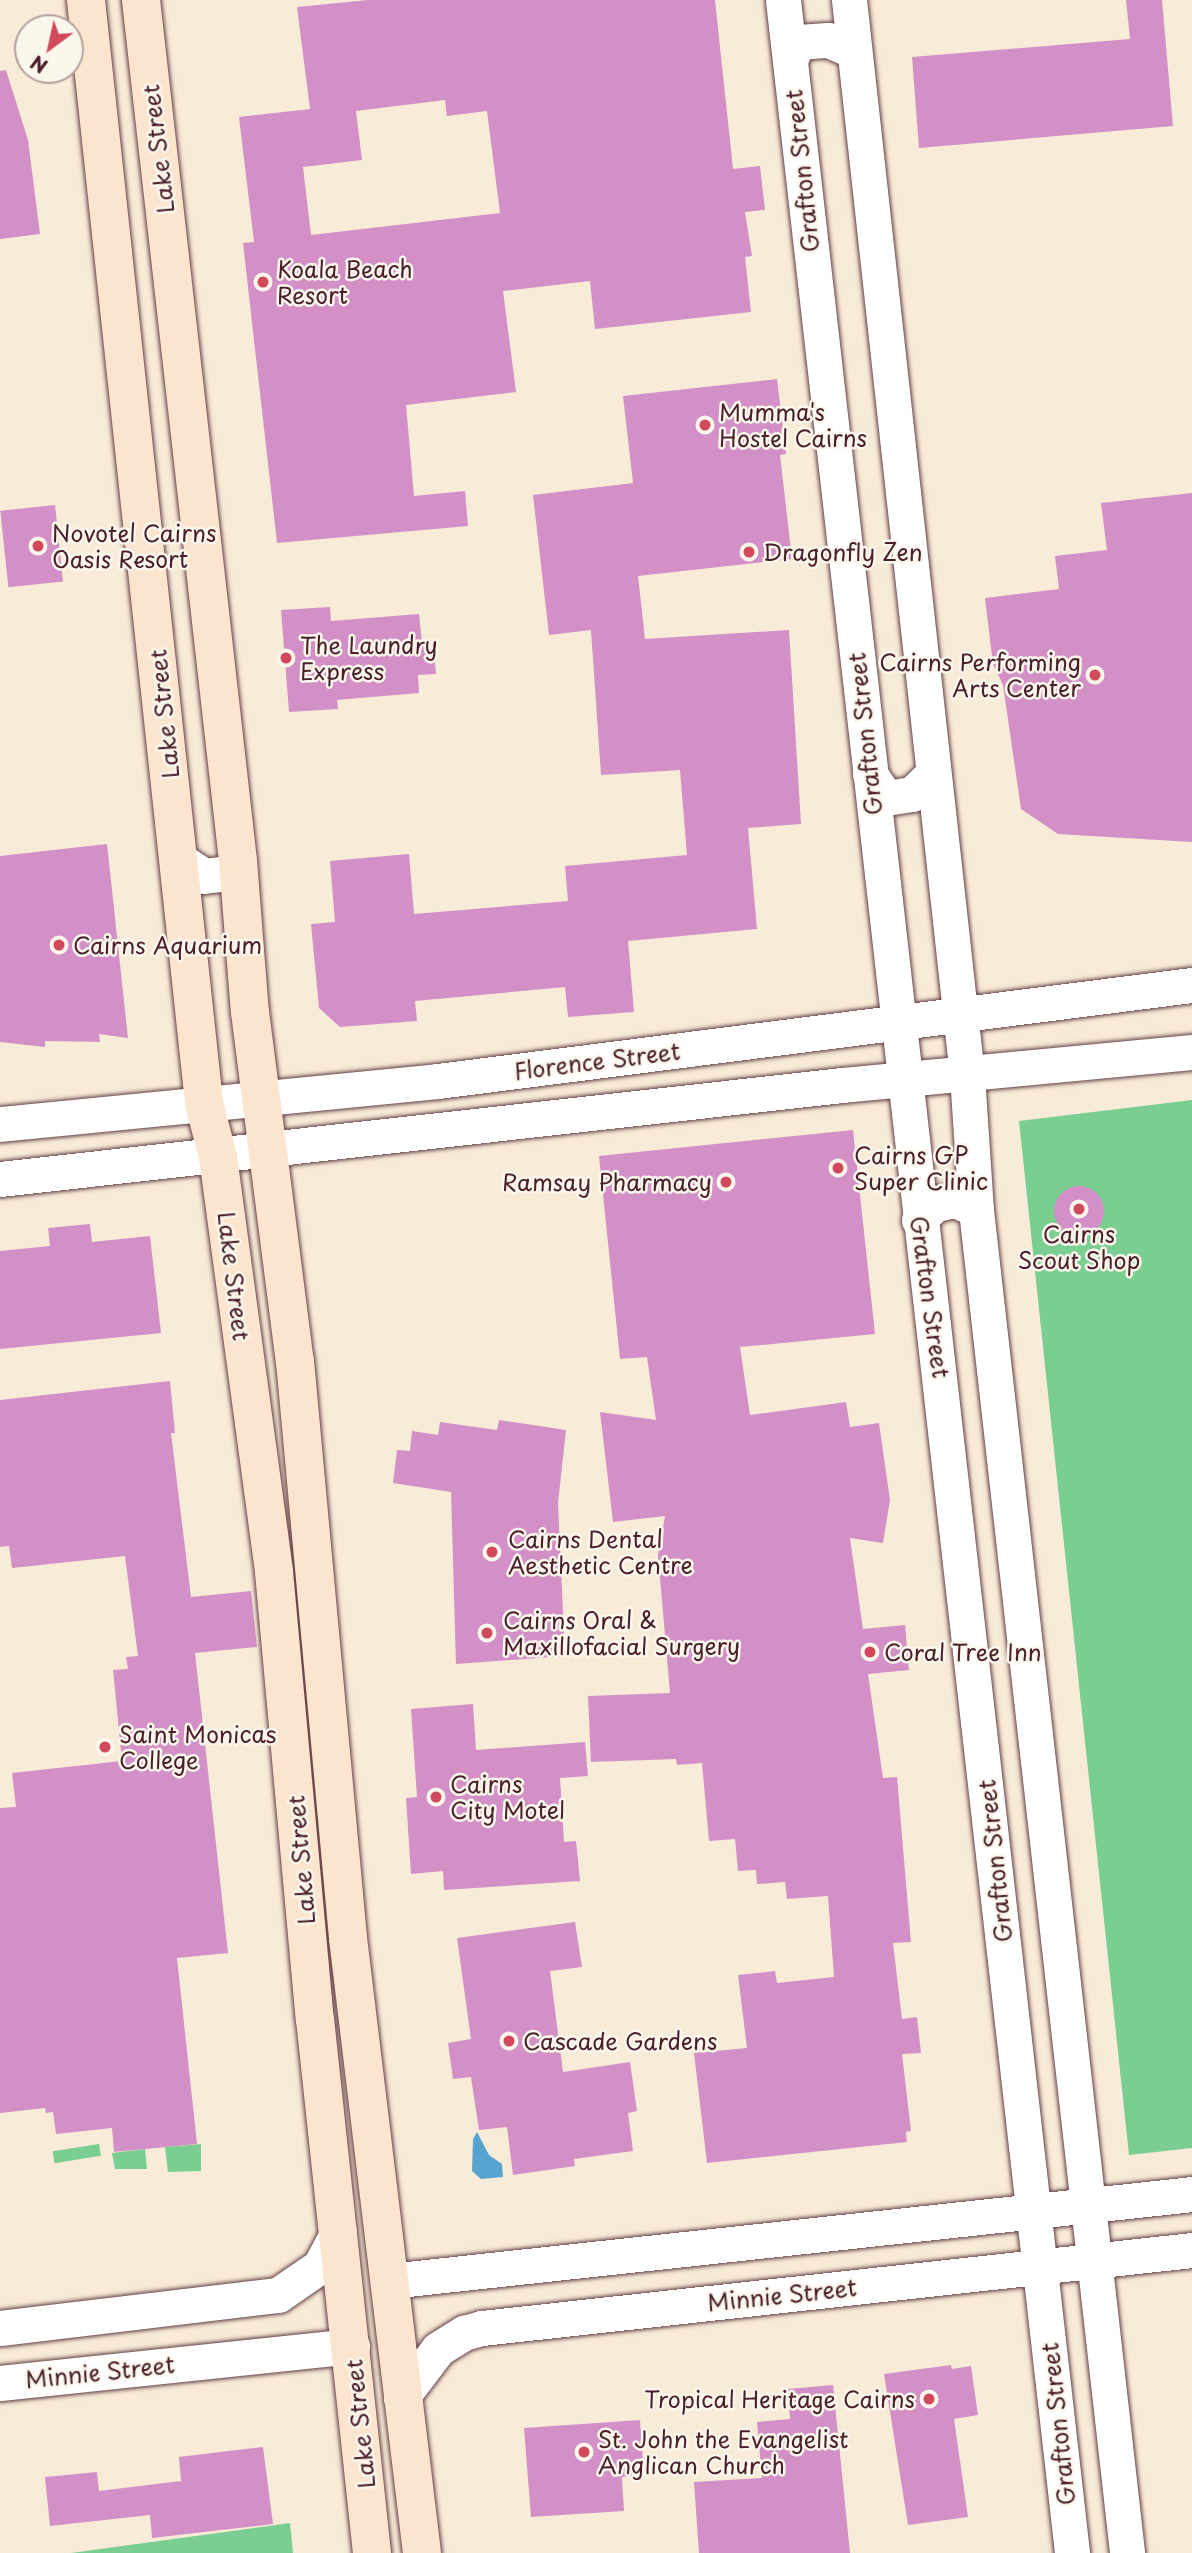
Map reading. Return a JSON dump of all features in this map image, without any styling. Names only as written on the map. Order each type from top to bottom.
[{"type":"main road","name":"Lake Street","points":[[86,0],[181,861],[204,1103],[218,1157],[274,1572],[315,2019],[372,2553]]},
{"type":"main road","name":"Lake Street","points":[[141,0],[238,861],[261,1097],[295,1361],[346,1912],[401,2398],[422,2553]]},
{"type":"main road","points":[[100,127],[115,115],[134,112],[155,122]]},
{"type":"main road","points":[[352,2347],[389,2281]]},
{"type":"street","name":"Grafton Street","points":[[783,0],[900,1020],[919,1220],[934,1312],[1013,2006],[1072,2553]]},
{"type":"street","points":[[849,0],[852,50],[967,1074],[976,1210],[1126,2553]]},
{"type":"street","points":[[790,60],[797,42],[828,40],[852,50]]},
{"type":"street","points":[[870,774],[886,798],[912,794],[932,775]]},
{"type":"street","points":[[181,861],[204,876],[229,873],[238,861]]},
{"type":"street","name":"Florence Street","points":[[0,1124],[438,1081],[959,1012],[1192,985]]},
{"type":"street","points":[[0,1180],[218,1157],[269,1147],[905,1079],[1192,1052]]},
{"type":"street","points":[[919,1220],[934,1205],[944,1202],[956,1200],[976,1210]]},
{"type":"street","points":[[1013,2006],[1047,2007],[1064,1992]]},
{"type":"street","points":[[389,2281],[518,2270],[1192,2194]]},
{"type":"street","points":[[0,2328],[199,2306],[290,2290],[320,2266],[339,2231]]},
{"type":"street","name":"Minnie Street","points":[[401,2398],[431,2355],[453,2339],[482,2328],[1041,2269],[1192,2250]]},
{"type":"street","points":[[518,2270],[510,2299],[525,2323]]},
{"type":"street","name":"Minnie Street","points":[[199,2306],[219,2329],[216,2348],[201,2361]]},
{"type":"street","name":"Minnie Street","points":[[0,2383],[352,2347]]},
{"type":"street","points":[[1067,2509],[1088,2498],[1121,2501]]},
{"type":"green space","points":[[1192,1100],[1192,2148],[1129,2155],[1019,1121]]},
{"type":"green space","points":[[99,2144],[101,2156],[54,2163],[53,2151]]},
{"type":"green space","points":[[201,2144],[201,2171],[168,2172],[165,2147]]},
{"type":"green space","points":[[145,2149],[147,2169],[115,2169],[112,2153]]},
{"type":"green space","points":[[290,2523],[293,2553],[71,2553]]},
{"type":"water","points":[[477,2132],[489,2155],[502,2164],[503,2177],[481,2179],[472,2171],[473,2139]]},
{"type":"building","points":[[368,0],[715,0],[733,169],[760,166],[765,210],[745,212],[752,256],[745,257],[751,312],[595,329],[590,281],[503,291],[516,392],[406,405],[414,496],[465,491],[468,526],[277,543],[243,243],[254,242],[239,117],[310,109],[297,7]],"holes":[[[445,100],[447,116],[487,111],[500,213],[311,235],[303,167],[362,160],[356,111]]]},
{"type":"building","points":[[1126,0],[1162,0],[1173,126],[919,148],[912,57],[1130,39]]},
{"type":"building","points":[[6,70],[28,140],[40,234],[0,239],[0,71]]},
{"type":"building","points":[[777,379],[786,454],[780,455],[792,559],[638,576],[645,639],[789,630],[801,824],[748,828],[757,929],[628,941],[634,1012],[568,1017],[565,987],[415,1001],[417,1021],[340,1027],[319,1008],[311,924],[335,922],[330,861],[409,854],[414,914],[568,901],[565,866],[687,855],[680,770],[601,775],[591,630],[549,635],[533,495],[633,483],[623,396]]},
{"type":"building","name":"Cairns Performing Arts Center","points":[[1192,493],[1192,842],[1058,834],[1021,809],[1003,685],[993,664],[985,598],[1059,589],[1055,556],[1107,550],[1101,503]]},
{"type":"building","points":[[55,505],[63,582],[8,587],[0,511]]},
{"type":"building","points":[[330,607],[331,621],[419,614],[422,643],[433,642],[436,674],[418,675],[419,693],[337,700],[338,709],[289,712],[281,610]]},
{"type":"building","name":"Cairns Aquarium","points":[[107,844],[128,1038],[99,1034],[100,1042],[45,1041],[45,1047],[0,1042],[0,856]]},
{"type":"building","points":[[853,1130],[875,1334],[740,1347],[750,1415],[846,1402],[850,1427],[879,1423],[890,1500],[883,1543],[850,1538],[863,1629],[905,1625],[909,1670],[868,1674],[883,1778],[897,1777],[911,1942],[893,1943],[902,2019],[917,2017],[921,2053],[902,2054],[911,2131],[906,2132],[907,2142],[707,2163],[694,2053],[747,2048],[738,1975],[775,1971],[777,1983],[834,1977],[828,1896],[787,1899],[785,1882],[757,1884],[756,1870],[738,1871],[735,1839],[709,1841],[702,1763],[677,1765],[676,1759],[591,1762],[588,1696],[670,1693],[658,1555],[665,1516],[613,1522],[600,1412],[656,1420],[647,1357],[620,1359],[599,1156]]},
{"type":"building","name":"Cairns Scout Shop","points":[[1079,1186],[1096,1194],[1104,1211],[1096,1228],[1079,1236],[1062,1228],[1054,1211],[1062,1194]]},
{"type":"building","points":[[90,1224],[92,1242],[150,1236],[161,1333],[0,1349],[0,1251],[50,1246],[48,1228]]},
{"type":"building","name":"Saint Monicas College","points":[[170,1381],[175,1433],[171,1433],[191,1597],[251,1591],[257,1647],[195,1653],[228,1953],[177,1958],[197,2144],[114,2152],[112,2128],[56,2134],[53,2112],[46,2113],[45,2108],[0,2113],[0,1808],[16,1807],[12,1773],[122,1761],[113,1670],[128,1669],[126,1657],[138,1656],[125,1556],[12,1568],[9,1546],[0,1547],[0,1400]]},
{"type":"building","points":[[499,1420],[566,1430],[558,1503],[565,1656],[456,1664],[451,1492],[393,1483],[397,1450],[410,1451],[412,1431],[438,1435],[440,1422],[497,1430]]},
{"type":"building","name":"Cairns City Motel","points":[[473,1704],[476,1750],[585,1742],[588,1776],[560,1778],[564,1842],[576,1841],[580,1881],[444,1890],[443,1871],[411,1874],[406,1798],[417,1797],[411,1709]]},
{"type":"building","name":"Cascade Gardens","points":[[575,1922],[582,1967],[550,1971],[563,2072],[630,2062],[637,2111],[628,2113],[633,2151],[574,2159],[575,2166],[513,2175],[507,2127],[479,2130],[471,2077],[453,2079],[448,2043],[471,2039],[457,1938]]},
{"type":"building","points":[[951,2365],[952,2369],[971,2366],[978,2415],[954,2419],[968,2517],[908,2525],[884,2374]]},
{"type":"building","points":[[833,2385],[850,2553],[699,2553],[694,2482],[762,2478],[757,2422],[790,2419],[788,2389]]},
{"type":"building","name":"St. John the Evangelist Anglican Church","points":[[640,2420],[644,2475],[622,2477],[624,2511],[531,2517],[524,2428]]},
{"type":"building","points":[[263,2447],[273,2524],[152,2538],[150,2515],[50,2526],[45,2477],[97,2472],[99,2491],[181,2481],[179,2457]]},
{"type":"place","name":"Koala Beach Resort","points":[[263,282]]},
{"type":"place","name":"Mumma's Hostel Cairns","points":[[705,425]]},
{"type":"place","name":"Novotel Cairns Oasis Resort","points":[[38,546]]},
{"type":"place","name":"Dragonfly Zen","points":[[749,552]]},
{"type":"place","name":"The Laundry Express","points":[[286,658]]},
{"type":"place","name":"Cairns Performing Arts Center","points":[[1095,675]]},
{"type":"place","name":"Cairns Aquarium","points":[[59,945]]},
{"type":"place","name":"Cairns GP Super Clinic","points":[[838,1168]]},
{"type":"place","name":"Ramsay Pharmacy","points":[[726,1182]]},
{"type":"place","name":"Cairns Scout Shop","points":[[1079,1209]]},
{"type":"place","name":"Cairns Dental Aesthetic Centre","points":[[492,1552]]},
{"type":"place","name":"Cairns Oral & Maxillofacial Surgery","points":[[487,1633]]},
{"type":"place","name":"Coral Tree Inn","points":[[870,1652]]},
{"type":"place","name":"Saint Monicas College","points":[[105,1747]]},
{"type":"place","name":"Cairns City Motel","points":[[436,1797]]},
{"type":"place","name":"Cascade Gardens","points":[[509,2041]]},
{"type":"place","name":"Tropical Heritage Cairns","points":[[929,2399]]},
{"type":"place","name":"St. John the Evangelist Anglican Church","points":[[584,2452]]}]
